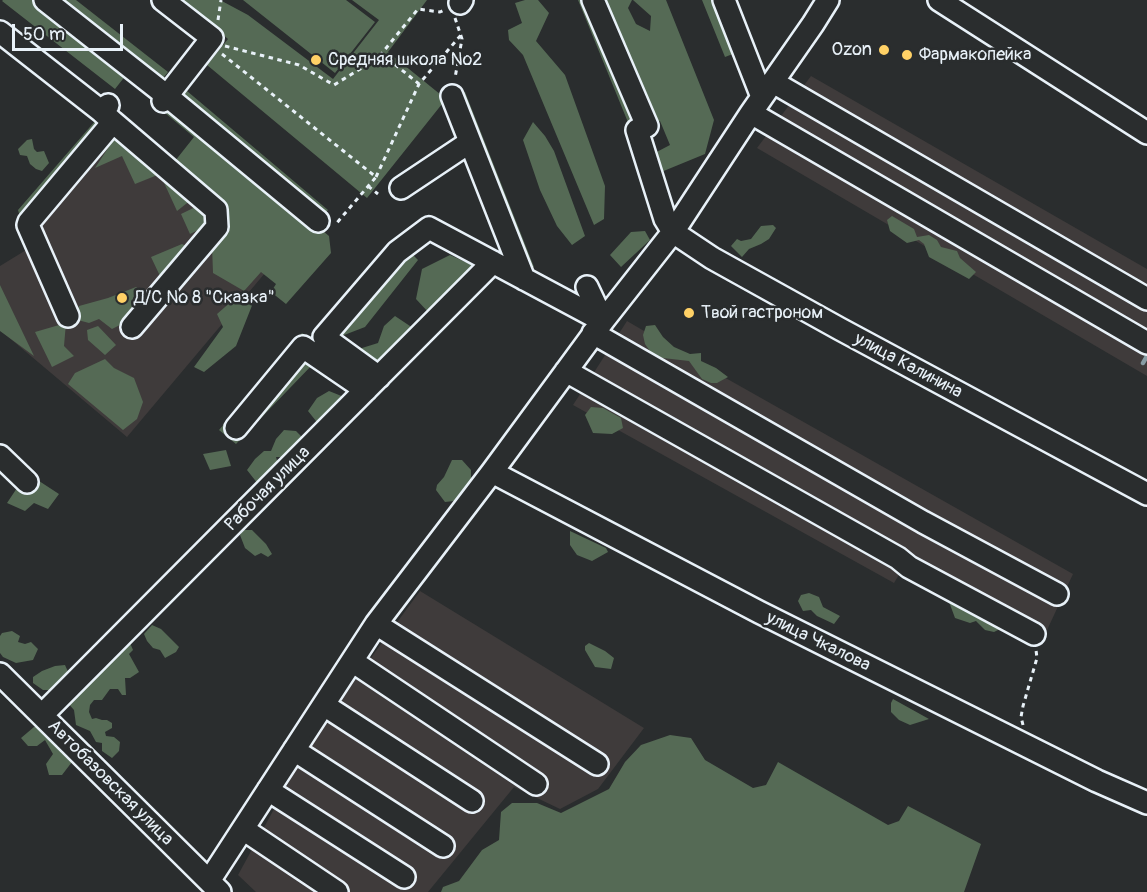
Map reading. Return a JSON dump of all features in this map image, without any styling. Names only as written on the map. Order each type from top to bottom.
[{"type":"street","points":[[45,0],[318,221]]},
{"type":"street","points":[[163,0],[212,39],[213,34]]},
{"type":"street","points":[[593,0],[647,126],[637,130],[665,219],[673,232]]},
{"type":"street","points":[[724,0],[762,97],[1147,343]]},
{"type":"street","points":[[214,887],[243,829],[376,624],[492,472],[598,327],[673,232],[828,0]]},
{"type":"street","points":[[939,0],[1147,134]]},
{"type":"street","points":[[0,32],[107,113],[216,210],[218,227],[132,327]]},
{"type":"street","points":[[165,98],[213,34]]},
{"type":"street","points":[[452,96],[524,279]]},
{"type":"street","points":[[762,97],[1147,299]]},
{"type":"street","points":[[68,316],[28,225],[107,113]]},
{"type":"street","points":[[401,188],[470,142]]},
{"type":"street","points":[[373,383],[324,337],[397,252],[429,228],[524,279],[598,327],[924,522],[1057,594]]},
{"type":"street","name":"улица Калинина","points":[[673,232],[709,263],[850,335],[1147,494]]},
{"type":"street","name":"Рабочая улица","points":[[42,715],[493,262]]},
{"type":"street","points":[[587,287],[598,327]]},
{"type":"street","points":[[237,428],[303,347],[373,383]]},
{"type":"street","points":[[566,371],[898,558],[909,567],[1034,634]]},
{"type":"street","points":[[0,456],[27,482]]},
{"type":"street","name":"улица Чкалова","points":[[492,472],[759,612],[1097,781],[1147,803]]},
{"type":"street","points":[[376,624],[597,764]]},
{"type":"street","points":[[352,661],[536,784]]},
{"type":"street","name":"Автобазовская улица","points":[[0,674],[214,887]]},
{"type":"street","points":[[324,705],[472,801]]},
{"type":"street","points":[[294,750],[443,846]]},
{"type":"street","points":[[268,789],[404,878]]},
{"type":"street","points":[[243,829],[337,892]]},
{"type":"path","points":[[213,34],[221,0]]},
{"type":"path","points":[[213,34],[235,48],[298,65],[334,85],[378,58],[418,9],[440,12],[461,2]]},
{"type":"path","points":[[452,96],[462,39],[453,13],[461,2]]},
{"type":"path","points":[[213,34],[376,177]]},
{"type":"path","points":[[318,221],[331,230],[376,177],[419,84],[461,35]]},
{"type":"path","points":[[381,53],[419,84]]},
{"type":"path","points":[[369,186],[378,194]]},
{"type":"path","points":[[1032,748],[1021,717],[1037,658],[1034,634]]},
{"type":"shaded area","points":[[811,76],[1147,269],[1147,376],[757,148]]},
{"type":"shaded area","name":"Д/С № 8 \"Сказка\"","points":[[109,110],[281,254],[127,437],[0,330],[0,266],[31,247],[18,215]]},
{"type":"shaded area","points":[[627,321],[1073,574],[1042,641],[1022,639],[902,570],[894,583],[573,405]]},
{"type":"shaded area","points":[[420,591],[644,728],[598,789],[560,809],[514,787],[428,892],[256,892],[238,875],[315,734]]},
{"type":"green space","points":[[3,0],[40,0],[130,70],[115,89]]},
{"type":"green space","points":[[52,0],[76,0],[168,72],[159,83]]},
{"type":"green space","points":[[182,0],[220,0],[248,15],[333,79],[379,20],[352,0],[427,0],[388,52],[446,99],[367,198],[207,65],[228,39]]},
{"type":"green space","points":[[243,0],[346,0],[375,22],[335,73]]},
{"type":"green space","points":[[538,0],[549,13],[536,41],[565,75],[605,186],[604,219],[594,225],[523,55],[509,40],[508,30],[522,23],[515,3]]},
{"type":"green space","points":[[578,0],[632,0],[628,8],[636,24],[650,31],[651,16],[633,0],[666,0],[714,120],[705,154],[649,177]],"holes":[[[660,121],[670,145],[649,156],[637,130]]]},
{"type":"green space","points":[[702,0],[718,0],[738,52],[725,57]]},
{"type":"green space","points":[[187,91],[328,210],[321,218],[180,100]]},
{"type":"green space","points":[[465,92],[534,267],[525,270],[456,95]]},
{"type":"green space","points":[[172,105],[329,236],[331,253],[286,304],[271,292],[276,284],[261,272],[244,291],[213,273],[212,245],[219,220],[190,234],[181,214],[218,196],[213,192],[207,197],[175,161],[194,137],[165,113]]},
{"type":"green space","points":[[96,120],[104,124],[20,217],[18,210]]},
{"type":"green space","points":[[533,122],[554,151],[585,236],[572,245],[557,226],[540,190],[523,140]]},
{"type":"green space","points":[[118,133],[196,196],[177,211],[160,174],[135,184],[122,156],[95,168]]},
{"type":"green space","points":[[32,139],[34,149],[37,152],[44,151],[49,163],[42,171],[30,164],[27,156],[20,155],[18,149],[27,140]]},
{"type":"green space","points":[[892,216],[914,229],[917,237],[929,235],[937,240],[941,247],[957,251],[960,258],[976,272],[969,279],[929,257],[924,244],[919,240],[907,243],[890,231],[887,220]]},
{"type":"green space","points":[[773,225],[776,228],[769,239],[749,249],[742,257],[731,246],[737,239],[741,241],[751,239],[761,226]]},
{"type":"green space","points":[[645,231],[650,240],[621,267],[610,255],[631,232]]},
{"type":"green space","points":[[396,238],[418,260],[365,327],[339,337],[236,444],[219,430],[302,333],[311,339]]},
{"type":"green space","points":[[182,244],[190,248],[170,279],[160,276],[151,257]]},
{"type":"green space","points":[[450,255],[474,266],[429,313],[416,299],[422,269]]},
{"type":"green space","points":[[0,285],[34,356],[0,331]]},
{"type":"green space","points":[[136,287],[148,295],[130,320],[112,329],[99,319],[89,323],[74,319],[79,306]]},
{"type":"green space","points":[[240,294],[253,303],[236,346],[204,372],[194,367],[223,327],[217,314]]},
{"type":"green space","points":[[395,316],[413,328],[361,381],[357,358],[362,348],[378,343],[384,326]]},
{"type":"green space","points":[[66,323],[64,346],[74,356],[52,367],[35,332]]},
{"type":"green space","points":[[655,325],[674,347],[690,354],[701,353],[701,361],[728,377],[717,383],[711,383],[702,379],[689,361],[654,357],[645,344],[643,335],[646,326]]},
{"type":"green space","points":[[98,326],[116,345],[105,355],[88,340],[87,330]]},
{"type":"green space","points":[[105,359],[114,368],[134,378],[143,402],[137,419],[123,430],[68,384],[75,373]]},
{"type":"green space","points":[[329,391],[344,397],[339,412],[320,426],[308,411],[317,398]]},
{"type":"green space","points":[[591,407],[603,408],[621,418],[623,428],[612,434],[593,433],[585,415]]},
{"type":"green space","points":[[284,430],[296,431],[303,438],[286,457],[276,457],[278,464],[258,484],[247,470],[264,451],[271,451],[276,439]]},
{"type":"green space","points":[[226,450],[231,466],[210,470],[203,454]]},
{"type":"green space","points":[[452,460],[462,460],[471,470],[471,480],[454,501],[445,502],[436,490]]},
{"type":"green space","points":[[36,479],[59,494],[48,509],[34,503],[25,511],[7,503],[19,485]]},
{"type":"green space","points":[[243,530],[252,530],[272,554],[268,557],[261,553],[255,556],[245,548],[240,535]]},
{"type":"green space","points":[[570,531],[606,548],[608,552],[592,561],[577,555],[570,545]]},
{"type":"green space","points":[[809,593],[819,597],[823,607],[840,616],[834,624],[817,616],[811,610],[803,611],[798,601],[801,595]]},
{"type":"green space","points":[[948,599],[974,607],[976,616],[996,615],[1000,619],[1000,629],[994,632],[985,630],[976,621],[970,623],[955,618]]},
{"type":"green space","points":[[152,625],[161,629],[179,647],[176,652],[165,658],[160,650],[153,648],[144,634]]},
{"type":"green space","points":[[12,631],[20,636],[18,642],[25,644],[31,642],[38,649],[33,660],[16,663],[3,657],[0,653],[0,636],[2,633]]},
{"type":"green space","points":[[130,643],[133,650],[129,654],[139,672],[130,678],[125,678],[126,695],[122,695],[118,689],[110,689],[102,700],[94,700],[90,705],[89,712],[92,719],[107,720],[112,723],[112,728],[105,732],[106,736],[114,737],[120,742],[119,751],[112,758],[102,751],[102,743],[96,742],[90,731],[76,725],[74,710],[66,701],[122,645]]},
{"type":"green space","points":[[589,643],[614,658],[611,669],[595,667],[585,650],[585,646]]},
{"type":"green space","points":[[65,665],[69,674],[58,682],[53,690],[43,690],[33,683],[33,677],[42,671]]},
{"type":"green space","points":[[893,699],[929,719],[910,725],[899,720],[891,712]]},
{"type":"green space","points":[[34,727],[45,727],[75,758],[62,775],[49,775],[46,764],[53,754],[45,740],[37,746],[28,746],[21,738]]},
{"type":"green space","points":[[670,735],[691,738],[705,760],[753,788],[766,785],[778,762],[888,825],[899,821],[908,806],[981,844],[964,892],[441,892],[443,887],[459,881],[482,850],[499,840],[501,812],[512,803],[537,803],[561,813],[609,789],[625,762],[641,745]]},
{"type":"waterway","points":[[1143,363],[1147,356]]},
{"type":"place","name":"Ozon","points":[[884,50]]},
{"type":"place","name":"Фармакопейка","points":[[907,55]]},
{"type":"place","name":"Средняя школа №2","points":[[316,60]]},
{"type":"place","name":"Д/С № 8 \"Сказка\"","points":[[122,298]]},
{"type":"place","name":"Твой гастроном","points":[[689,313]]}]
